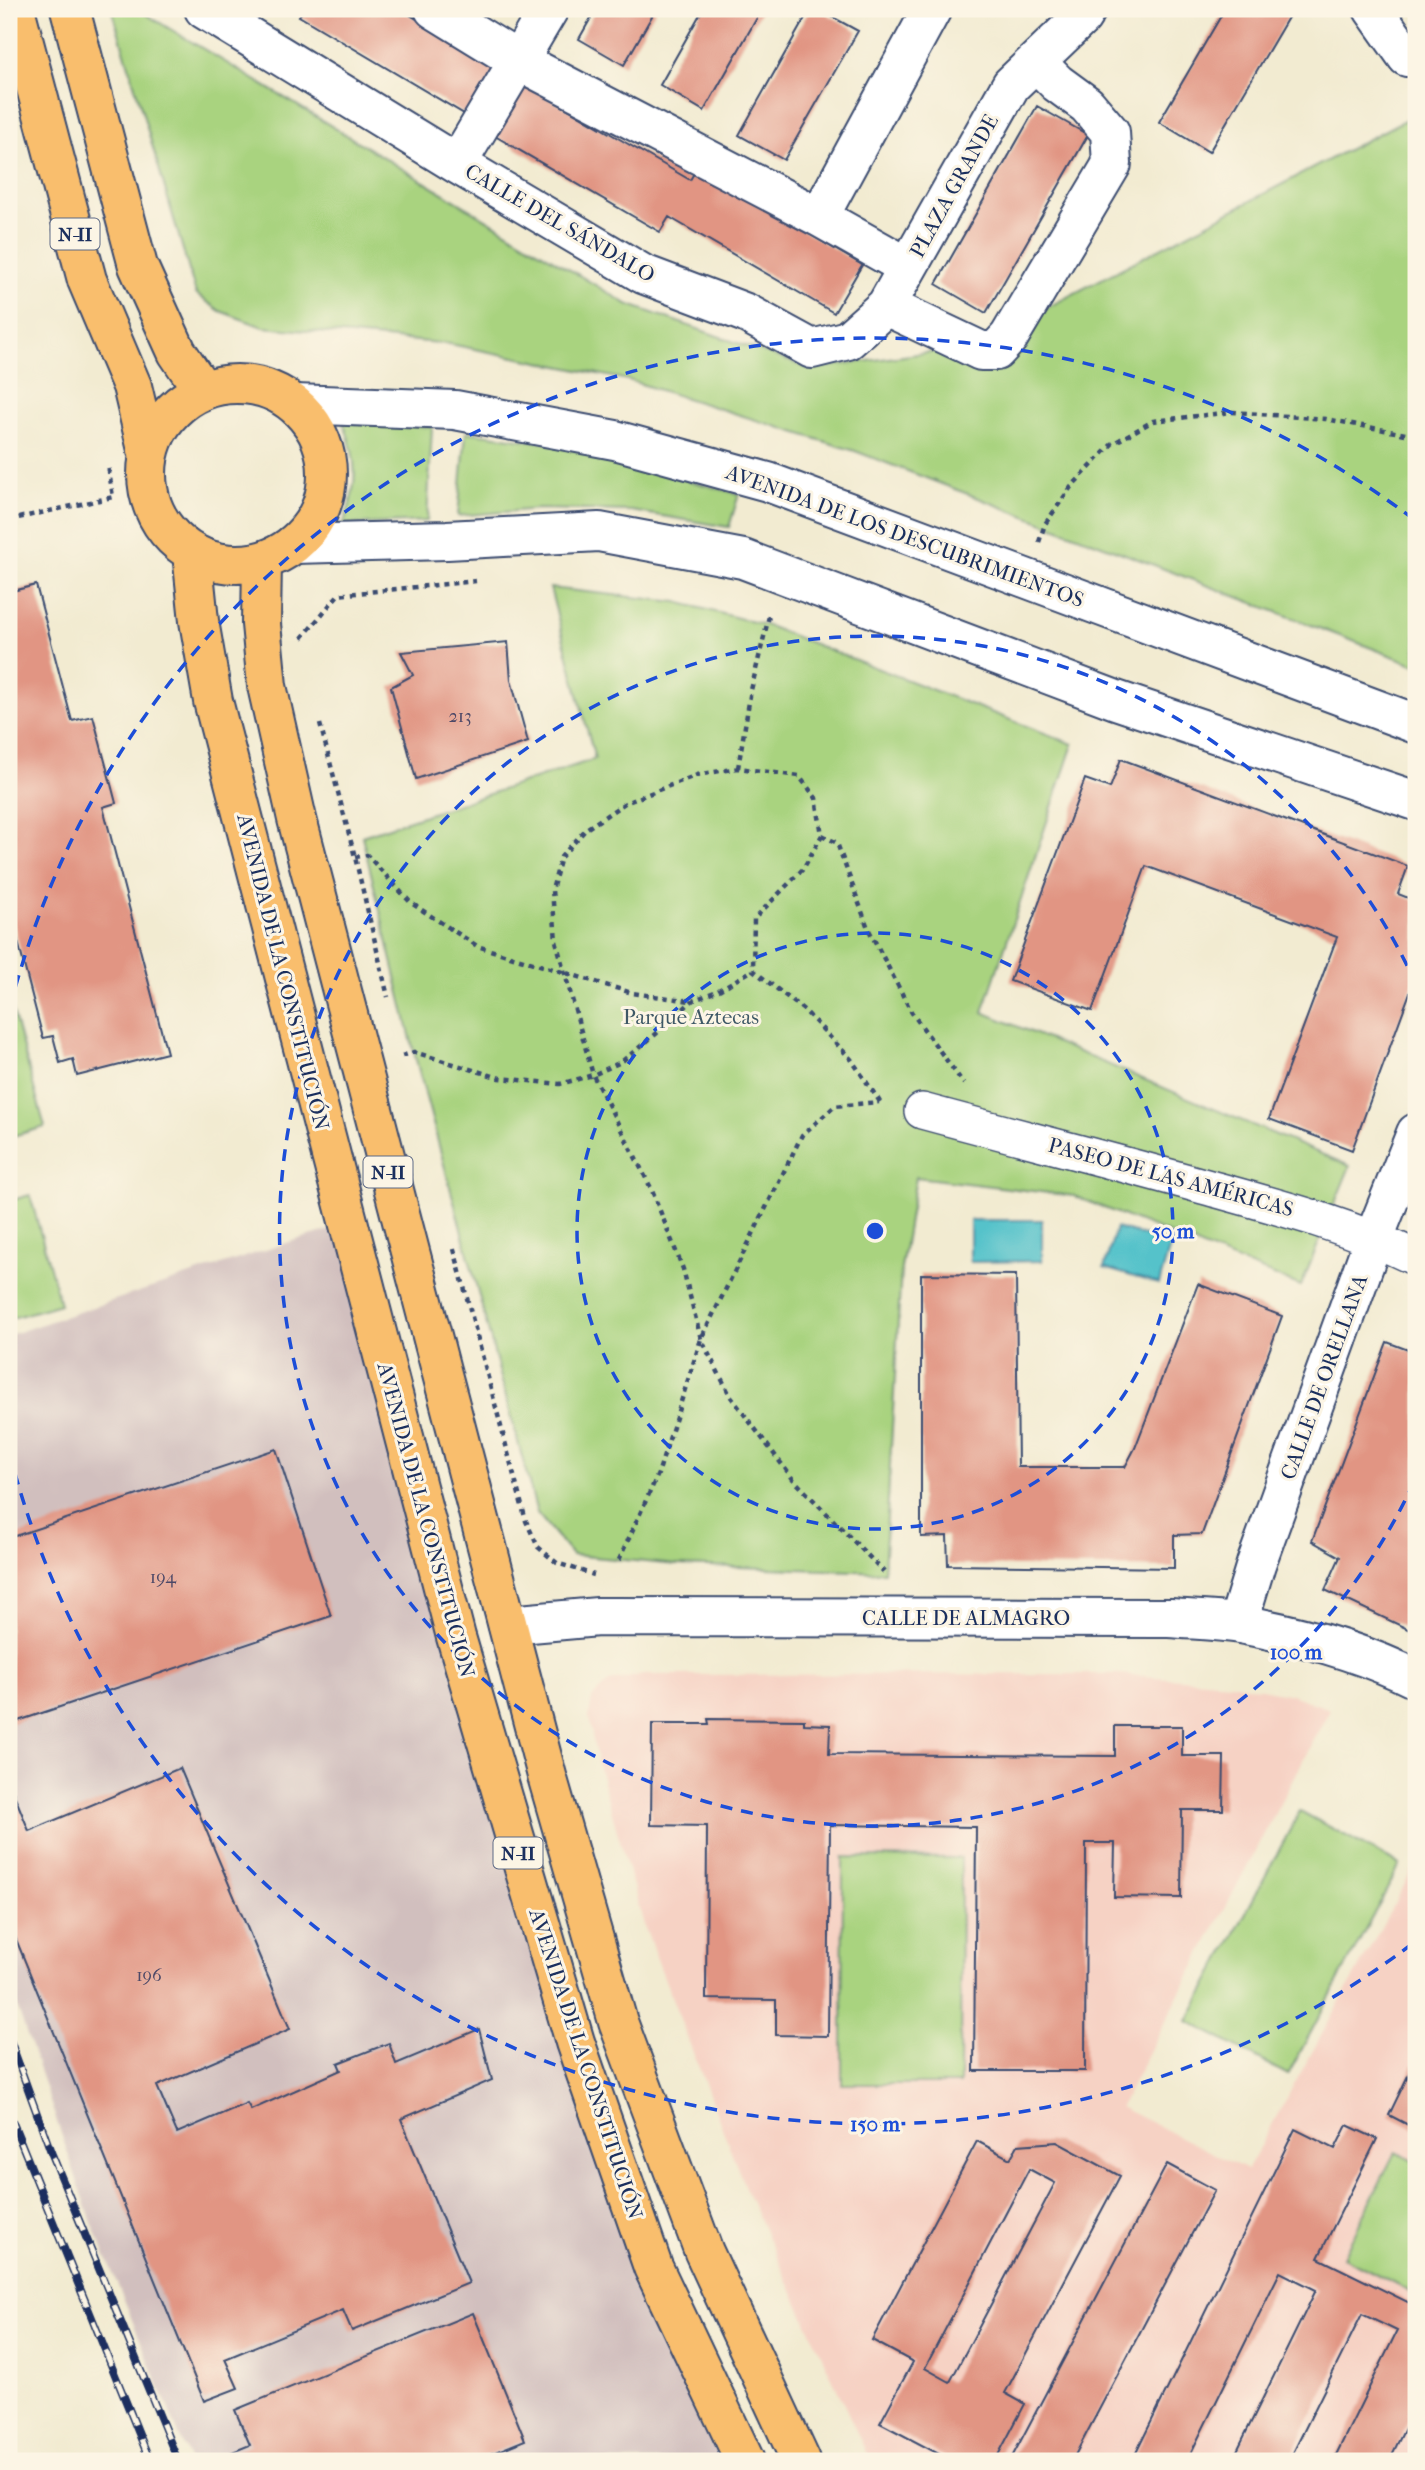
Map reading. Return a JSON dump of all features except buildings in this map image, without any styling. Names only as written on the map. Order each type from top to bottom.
[{"type":"main road","name":"N-II","points":[[15,9],[87,280],[132,386],[148,454],[147,481],[153,509],[169,535],[192,553],[222,563],[278,552],[310,528],[322,503],[327,475],[322,444],[311,422],[295,404],[267,388],[233,383],[202,389],[177,406],[161,424],[148,454]]},
{"type":"main road","name":"N-II","points":[[70,9],[138,266],[177,352],[202,389]]},
{"type":"main road","name":"AVENIDA DE LA CONSTITUCIÓN","points":[[278,552],[261,624],[267,686],[297,819],[547,1776],[618,2022],[704,2252],[802,2461]]},
{"type":"main road","name":"AVENIDA DE LA CONSTITUCIÓN","points":[[192,553],[199,621],[213,701],[432,1544],[499,1790],[575,2042],[653,2267],[745,2461]]},
{"type":"street","name":"CALLE DEL SÁNDALO","points":[[204,9],[643,274],[746,313],[812,349],[848,340],[886,306],[908,267]]},
{"type":"street","name":"PLAZA GRANDE","points":[[434,9],[517,60],[908,267],[1011,85],[1083,17],[1087,9]]},
{"type":"street","points":[[457,164],[549,9]]},
{"type":"street","points":[[1373,9],[1407,57]]},
{"type":"street","points":[[819,218],[925,11]]},
{"type":"street","points":[[886,306],[982,351],[996,351],[1009,337],[1112,163],[1110,132],[1087,105],[1057,83],[1036,62]]},
{"type":"street","name":"AVENIDA DE LOS DESCUBRIMIENTOS","points":[[295,404],[455,411],[615,440],[755,478],[1416,724]]},
{"type":"street","points":[[278,552],[599,532],[743,559],[1116,700],[1416,801]]},
{"type":"street","name":"PASEO DE LAS AMÉRICAS","points":[[922,1111],[1059,1145],[1328,1221],[1374,1238],[1416,1258]]},
{"type":"street","name":"CALLE DE ORELLANA","points":[[1238,1623],[1256,1564],[1374,1238],[1416,1133]]},
{"type":"street","name":"CALLE DE ALMAGRO","points":[[508,1625],[598,1617],[1170,1618],[1238,1623],[1305,1639],[1375,1661],[1416,1679]]},
{"type":"path","points":[[1039,542],[1045,524],[1071,487],[1112,444],[1153,421],[1232,412],[1326,419],[1416,436]]},
{"type":"path","points":[[9,520],[113,497],[107,457]]},
{"type":"path","points":[[300,640],[338,595],[485,580]]},
{"type":"path","points":[[738,768],[751,690],[770,612]]},
{"type":"path","points":[[317,714],[389,1003]]},
{"type":"path","points":[[753,970],[754,919],[803,869],[822,835],[816,798],[799,776],[738,768],[697,775],[625,803],[586,829],[561,857],[552,890],[555,941],[593,1075],[651,1188],[683,1269],[701,1339],[731,1396],[793,1479],[884,1572]]},
{"type":"path","points":[[822,835],[837,843],[868,928],[912,1013],[962,1078],[981,1127]]},
{"type":"path","points":[[355,858],[367,855],[411,903],[477,946],[632,993],[692,1001]]},
{"type":"path","points":[[405,1068],[401,1056],[414,1052],[500,1078],[560,1084],[593,1075],[621,1062],[692,1001],[717,992],[753,970]]},
{"type":"path","points":[[753,970],[805,1011],[851,1059],[880,1102]]},
{"type":"path","points":[[619,1560],[658,1474],[701,1339],[802,1135],[835,1106],[880,1102],[922,1111]]},
{"type":"path","points":[[453,1245],[526,1521],[538,1547],[556,1563],[594,1575]]},
{"type":"shaded area","points":[[348,1225],[575,2042],[745,2461],[190,2461],[91,2220],[9,1983],[9,1335]]},
{"type":"shaded area","points":[[1117,1674],[1231,1683],[1291,1695],[1330,1709],[1120,2107],[1247,2170],[1416,1864],[1416,2461],[870,2461],[746,2190],[645,1928],[597,1761],[589,1717],[592,1698],[609,1682],[641,1675]]},
{"type":"green space","points":[[112,9],[137,9],[627,304],[811,369],[974,346],[1416,114],[1416,665],[855,451],[628,380],[450,344],[263,327],[220,311],[196,294]]},
{"type":"green space","points":[[343,422],[432,427],[427,521],[343,525],[352,498],[355,474],[352,449]]},
{"type":"green space","points":[[466,432],[542,442],[739,494],[729,527],[631,511],[538,509],[458,516]]},
{"type":"green space","name":"Parque Aztecas","points":[[550,588],[677,602],[765,625],[1073,744],[983,1012],[1350,1166],[1301,1286],[1074,1196],[916,1177],[901,1268],[884,1572],[677,1565],[572,1555],[537,1513],[414,1052],[362,836],[595,759]]},
{"type":"green space","points":[[9,998],[45,1127],[9,1137]]},
{"type":"green space","points":[[30,1195],[60,1304],[9,1319],[9,1201]]},
{"type":"green space","points":[[1300,1811],[1400,1865],[1288,2075],[1188,2021]]},
{"type":"green space","points":[[843,1857],[961,1858],[960,2084],[842,2084]]},
{"type":"green space","points":[[1395,2152],[1416,2162],[1416,2294],[1343,2257]]},
{"type":"water","points":[[970,1220],[1042,1220],[1042,1261],[970,1262]]},
{"type":"water","points":[[1116,1228],[1171,1243],[1159,1284],[1104,1268]]},
{"type":"railway","points":[[9,2037],[51,2152],[178,2461]]},
{"type":"railway","points":[[9,2113],[150,2461]]},
{"type":"railway","points":[[9,2454],[12,2461]]}]
